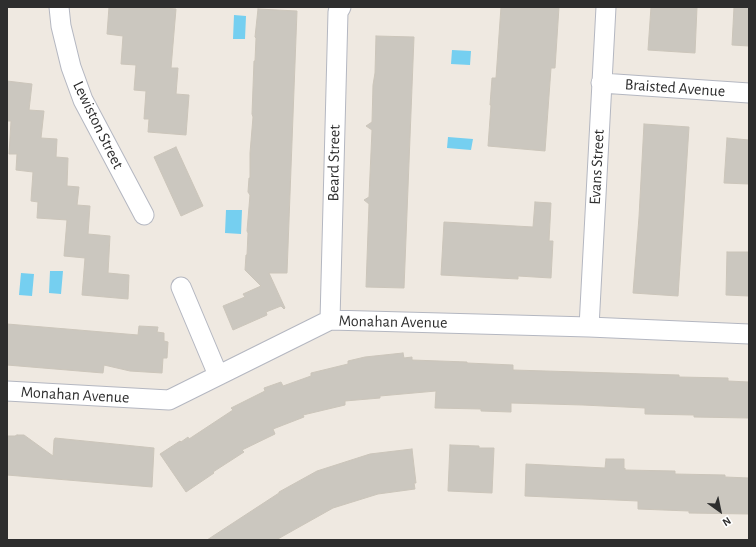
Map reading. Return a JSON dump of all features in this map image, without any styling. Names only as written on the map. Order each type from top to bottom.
[{"type":"street","name":"Lewiston Street","points":[[59,7],[61,26],[71,67],[83,100],[144,215]]},
{"type":"street","name":"Beard Street","points":[[330,320],[338,12],[341,7]]},
{"type":"street","name":"Evans Street","points":[[588,327],[606,7]]},
{"type":"street","name":"Braisted Avenue","points":[[601,83],[749,93]]},
{"type":"street","points":[[181,287],[218,375]]},
{"type":"street","name":"Monahan Avenue","points":[[7,391],[169,400],[330,320],[588,327],[749,334]]},
{"type":"water","points":[[234,15],[246,16],[245,39],[233,39]]},
{"type":"water","points":[[452,50],[471,51],[470,65],[451,64]]},
{"type":"water","points":[[448,137],[473,139],[471,150],[447,148]]},
{"type":"water","points":[[226,210],[242,210],[241,234],[225,233]]},
{"type":"water","points":[[50,271],[63,271],[61,294],[49,293]]},
{"type":"water","points":[[21,273],[34,274],[32,296],[19,295]]},
{"type":"building","points":[[109,7],[155,7],[176,9],[171,68],[178,68],[176,94],[189,95],[186,135],[148,132],[149,119],[144,119],[146,91],[134,90],[136,65],[121,64],[123,36],[107,34]]},
{"type":"building","points":[[501,7],[559,7],[555,68],[551,68],[545,151],[488,146],[492,78],[496,78]]},
{"type":"building","points":[[651,7],[697,7],[695,53],[648,50]]},
{"type":"building","points":[[734,7],[749,7],[749,46],[732,45]]},
{"type":"building","points":[[258,9],[297,11],[287,273],[269,273],[285,308],[284,309],[281,306],[266,312],[267,315],[233,330],[223,306],[245,297],[243,294],[261,286],[245,270],[250,195],[248,192],[253,117],[255,37]]},
{"type":"building","points":[[376,36],[414,37],[404,288],[366,287],[369,204],[364,200],[369,197],[372,130],[366,126],[372,122]]},
{"type":"building","points":[[7,81],[32,84],[29,110],[44,111],[41,138],[57,139],[56,157],[68,158],[67,186],[79,187],[77,205],[90,206],[88,234],[110,236],[108,273],[129,275],[128,299],[82,295],[85,258],[64,256],[67,220],[37,218],[38,202],[31,201],[33,172],[16,170],[17,154],[9,154],[11,121],[7,121]]},
{"type":"building","points":[[644,124],[689,127],[678,296],[633,293]]},
{"type":"building","points":[[727,138],[749,140],[749,184],[724,183]]},
{"type":"building","points":[[176,147],[203,206],[181,216],[154,157]]},
{"type":"building","points":[[535,202],[551,203],[549,241],[553,241],[551,278],[518,276],[518,279],[441,275],[444,222],[533,227]]},
{"type":"building","points":[[727,252],[749,252],[749,296],[726,295]]},
{"type":"building","points":[[7,324],[138,335],[139,326],[158,327],[157,332],[164,333],[164,341],[168,342],[167,358],[163,358],[162,373],[130,371],[104,365],[103,373],[7,365]]},
{"type":"building","points":[[403,353],[404,358],[412,357],[412,360],[513,365],[513,370],[728,378],[728,381],[749,382],[749,418],[645,414],[645,408],[583,405],[511,403],[511,412],[481,411],[481,409],[435,408],[436,391],[345,401],[345,405],[303,415],[304,417],[273,429],[275,434],[242,450],[244,452],[186,492],[160,454],[180,441],[181,442],[188,437],[189,439],[233,410],[231,408],[265,391],[264,388],[281,382],[283,386],[311,376],[311,373],[348,364],[348,361],[365,357]]},
{"type":"building","points":[[24,435],[53,456],[55,438],[154,448],[152,487],[7,475],[7,436]]},
{"type":"building","points":[[450,445],[494,448],[492,493],[448,491]]},
{"type":"building","points":[[412,449],[416,483],[414,483],[415,489],[378,494],[333,508],[276,540],[207,540],[279,492],[317,471],[370,454]]},
{"type":"building","points":[[606,459],[624,459],[625,470],[675,471],[675,474],[725,475],[725,477],[749,478],[749,514],[689,513],[689,511],[638,509],[638,501],[525,496],[526,464],[605,468]]}]
